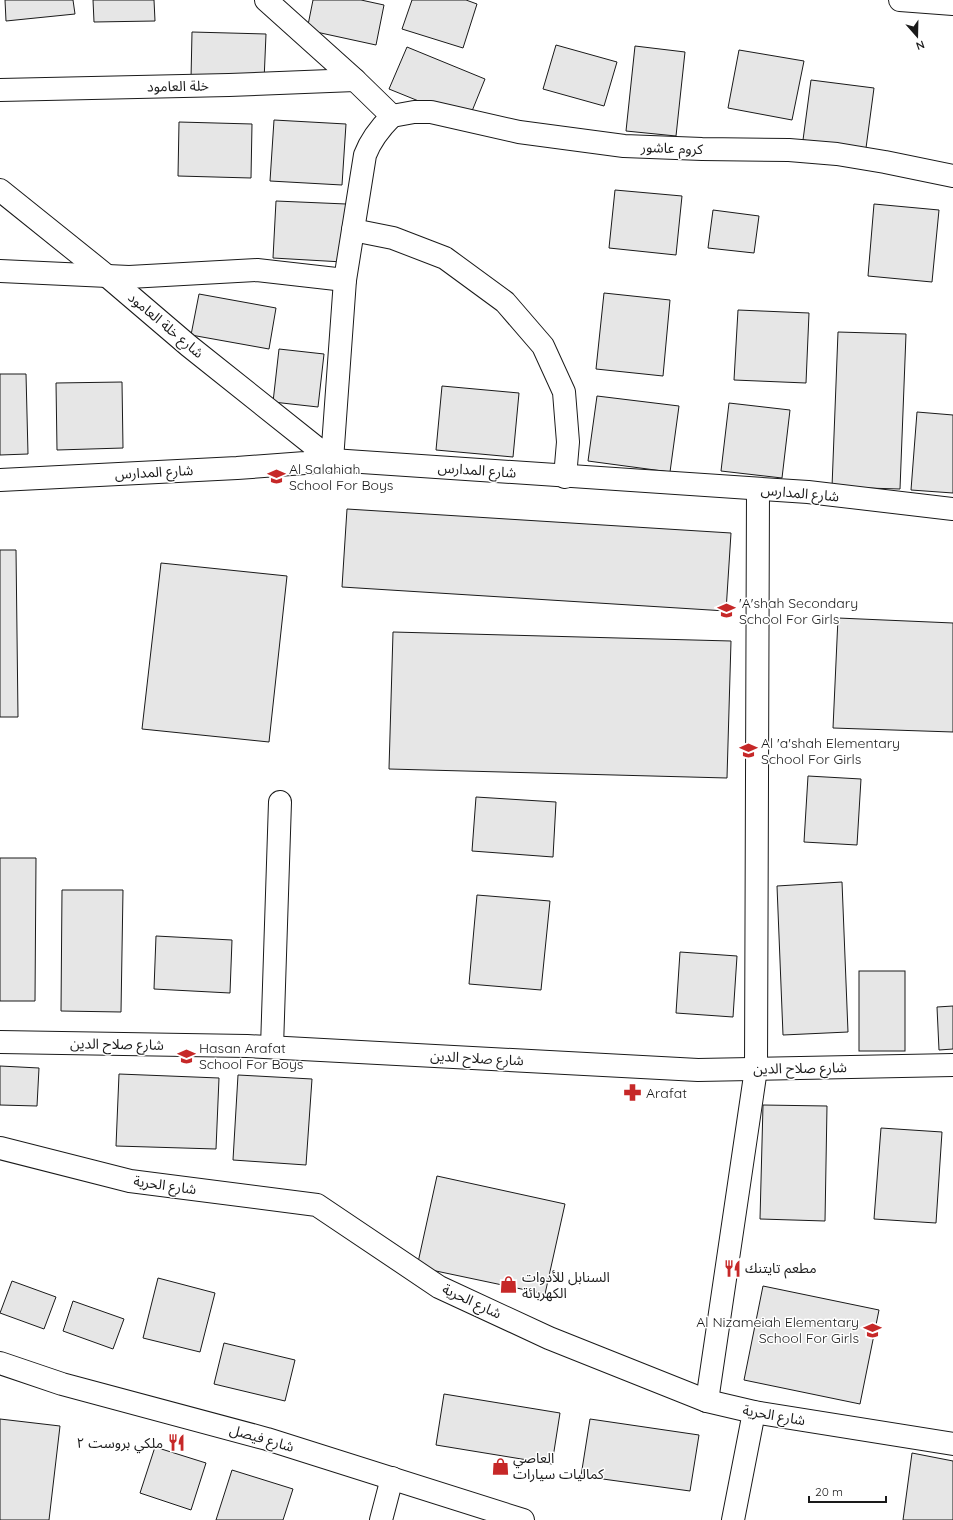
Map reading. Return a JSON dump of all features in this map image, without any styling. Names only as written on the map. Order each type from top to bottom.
[{"type":"street","points":[[266,0],[355,80],[392,116],[379,129],[371,141],[365,155],[346,280],[332,460]]},
{"type":"street","points":[[900,0],[953,4]]},
{"type":"street","name":"خلة العامود","points":[[0,90],[228,85],[355,80]]},
{"type":"street","name":"كروم عاشور","points":[[392,116],[414,112],[431,112],[519,132],[624,146],[686,149],[765,149],[813,151],[885,162],[953,176]]},
{"type":"street","name":"شارع خلة العامود","points":[[0,190],[107,276],[189,346],[332,460]]},
{"type":"street","points":[[353,230],[393,238],[445,258],[505,302],[544,346],[564,392],[568,442],[565,477]]},
{"type":"street","points":[[0,271],[130,277],[257,270],[346,280]]},
{"type":"street","name":"شارع المدارس","points":[[0,480],[237,468],[332,460],[565,477],[808,492],[953,509]]},
{"type":"street","points":[[707,1401],[756,1069],[758,489]]},
{"type":"street","points":[[272,1047],[280,802]]},
{"type":"street","name":"شارع صلاح الدين","points":[[0,1042],[272,1047],[698,1070],[953,1065]]},
{"type":"street","name":"شارع الحرية","points":[[0,1148],[130,1181],[316,1205],[440,1286],[550,1338],[707,1401],[754,1412],[953,1444]]},
{"type":"street","name":"شارع فيصل","points":[[0,1362],[62,1384],[267,1439],[523,1520]]},
{"type":"street","points":[[733,1520],[754,1412]]},
{"type":"street","points":[[381,1520],[392,1478]]},
{"type":"building","points":[[5,0],[73,0],[75,14],[6,21]]},
{"type":"building","points":[[93,0],[154,0],[155,21],[94,22]]},
{"type":"building","points":[[313,0],[361,0],[384,5],[376,45],[307,30]]},
{"type":"building","points":[[412,0],[466,0],[477,4],[463,48],[402,29]]},
{"type":"building","points":[[192,32],[266,34],[264,81],[191,79]]},
{"type":"building","points":[[556,45],[617,62],[604,106],[543,89]]},
{"type":"building","points":[[635,46],[685,52],[676,136],[626,131]]},
{"type":"building","points":[[407,47],[485,79],[468,121],[389,89]]},
{"type":"building","points":[[739,50],[804,61],[792,120],[728,108]]},
{"type":"building","points":[[811,80],[874,88],[866,148],[803,140]]},
{"type":"building","points":[[274,120],[346,124],[342,185],[270,181]]},
{"type":"building","points":[[179,122],[252,124],[251,178],[178,176]]},
{"type":"building","points":[[615,190],[682,196],[676,255],[609,248]]},
{"type":"building","points":[[276,201],[346,204],[343,262],[273,258]]},
{"type":"building","points":[[874,204],[939,210],[932,282],[868,276]]},
{"type":"building","points":[[713,210],[759,216],[754,253],[708,248]]},
{"type":"building","points":[[604,293],[670,300],[663,376],[596,369]]},
{"type":"building","points":[[199,294],[276,308],[269,349],[191,335]]},
{"type":"building","points":[[738,310],[809,313],[806,383],[734,380]]},
{"type":"building","points":[[838,332],[906,334],[900,489],[832,487]]},
{"type":"building","points":[[279,349],[324,354],[318,407],[273,402]]},
{"type":"building","points":[[0,374],[26,374],[28,454],[0,455]]},
{"type":"building","points":[[122,382],[123,448],[57,450],[56,383]]},
{"type":"building","points":[[442,386],[519,393],[513,457],[436,450]]},
{"type":"building","points":[[597,396],[679,406],[670,472],[588,461]]},
{"type":"building","points":[[729,403],[790,410],[782,478],[721,471]]},
{"type":"building","points":[[917,412],[953,415],[953,493],[911,490]]},
{"type":"building","points":[[347,509],[731,533],[726,611],[342,587]]},
{"type":"building","points":[[0,550],[16,550],[18,717],[0,717]]},
{"type":"building","points":[[161,563],[287,576],[269,742],[142,729]]},
{"type":"building","points":[[838,618],[953,623],[953,732],[833,728]]},
{"type":"building","points":[[393,632],[731,641],[727,778],[389,769]]},
{"type":"building","points":[[808,776],[861,779],[857,845],[804,842]]},
{"type":"building","points":[[476,797],[556,802],[553,857],[472,851]]},
{"type":"building","points":[[0,858],[36,858],[35,1001],[0,1001]]},
{"type":"building","points":[[842,882],[848,1032],[783,1035],[777,886]]},
{"type":"building","points":[[62,890],[123,890],[121,1012],[61,1011]]},
{"type":"building","points":[[477,895],[550,901],[541,990],[469,984]]},
{"type":"building","points":[[156,936],[232,940],[230,993],[154,989]]},
{"type":"building","points":[[680,952],[737,956],[733,1017],[676,1013]]},
{"type":"building","points":[[859,971],[905,971],[905,1051],[859,1051]]},
{"type":"building","points":[[953,1006],[953,1049],[939,1050],[937,1007]]},
{"type":"building","points":[[0,1066],[39,1068],[37,1106],[0,1105]]},
{"type":"building","points":[[119,1074],[219,1078],[216,1149],[116,1146]]},
{"type":"building","points":[[238,1075],[312,1079],[306,1165],[233,1160]]},
{"type":"building","points":[[763,1105],[827,1106],[825,1221],[760,1219]]},
{"type":"building","points":[[881,1128],[942,1132],[936,1223],[874,1219]]},
{"type":"building","points":[[437,1176],[565,1204],[545,1294],[417,1267]]},
{"type":"building","points":[[158,1278],[215,1293],[200,1352],[143,1338]]},
{"type":"building","points":[[12,1281],[56,1297],[44,1329],[0,1313]]},
{"type":"building","points":[[763,1286],[879,1310],[860,1404],[744,1380]]},
{"type":"building","points":[[73,1301],[124,1319],[113,1349],[63,1331]]},
{"type":"building","points":[[224,1343],[295,1360],[285,1401],[214,1384]]},
{"type":"building","points":[[444,1394],[560,1413],[552,1464],[436,1445]]},
{"type":"building","points":[[0,1419],[60,1426],[49,1520],[0,1520]]},
{"type":"building","points":[[590,1419],[699,1435],[690,1491],[581,1476]]},
{"type":"building","points":[[155,1447],[206,1463],[191,1510],[140,1493]]},
{"type":"building","points":[[912,1453],[953,1461],[953,1520],[903,1520]]},
{"type":"building","points":[[232,1470],[293,1489],[283,1520],[216,1520]]},
{"type":"place","name":"Al Salahiah School For Boys","points":[[276,477]]},
{"type":"place","name":"'A'shah Secondary School For Girls","points":[[726,611]]},
{"type":"place","name":"Al 'a'shah Elementary School For Girls","points":[[748,751]]},
{"type":"place","name":"Hasan Arafat School For Boys","points":[[186,1056]]},
{"type":"place","name":"Arafat","points":[[633,1093]]},
{"type":"place","name":"مطعم تايتنك","points":[[732,1268]]},
{"type":"place","name":"السنابل للأدوات الكهربائة","points":[[509,1285]]},
{"type":"place","name":"Al Nizameiah Elementary School For Girls","points":[[872,1330]]},
{"type":"place","name":"ملكي بروست ٢","points":[[176,1443]]},
{"type":"place","name":"العاصي كماليات سيارات","points":[[500,1466]]}]
